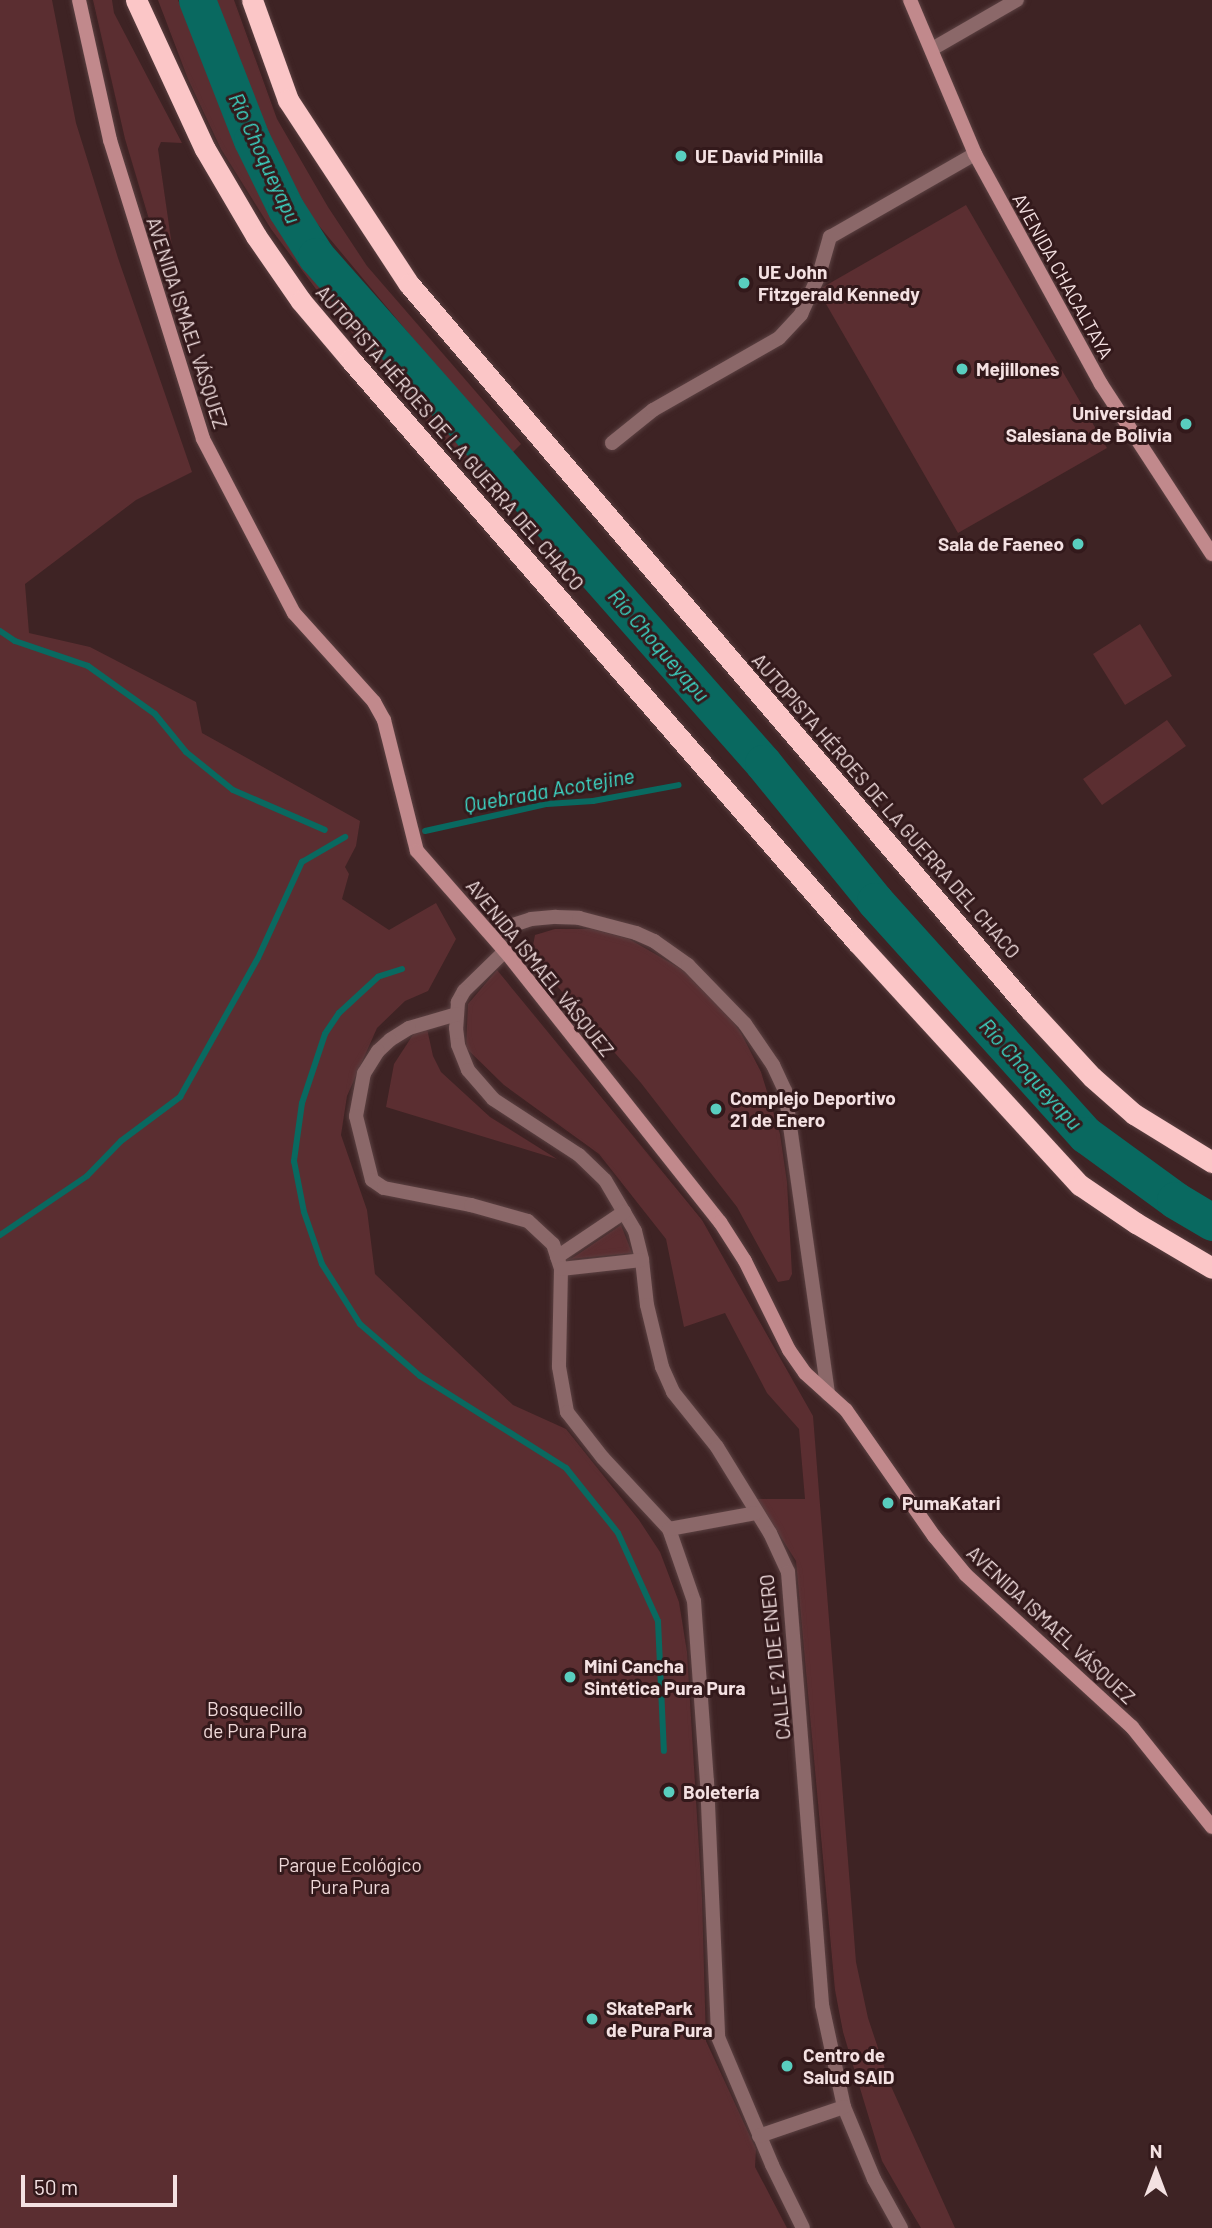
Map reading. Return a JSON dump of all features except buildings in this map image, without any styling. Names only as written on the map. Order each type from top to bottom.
[{"type":"highway","name":"AUTOPISTA HÉROES DE LA GUERRA DEL CHACO","points":[[136,0],[211,160],[256,236],[293,290],[342,350],[857,942],[1080,1185],[1136,1223],[1212,1268]]},
{"type":"highway","name":"AUTOPISTA HÉROES DE LA GUERRA DEL CHACO","points":[[252,0],[288,100],[409,284],[1030,1010],[1092,1077],[1134,1114],[1212,1162]]},
{"type":"main road","name":"AVENIDA ISMAEL VÁSQUEZ","points":[[79,0],[110,140],[203,439],[294,613],[374,702],[384,720],[417,851],[494,937],[720,1222],[745,1261],[789,1350],[805,1373],[846,1410],[934,1536],[966,1575],[1132,1727],[1212,1827]]},
{"type":"main road","name":"AVENIDA CHACALTAYA","points":[[910,0],[975,154],[1101,384],[1212,554]]},
{"type":"street","points":[[932,49],[1017,0]]},
{"type":"street","points":[[612,443],[653,410],[779,338],[801,314],[819,275],[830,237],[975,154]]},
{"type":"street","points":[[494,937],[520,922],[556,917],[579,918],[636,933],[654,941],[688,965],[745,1024],[773,1066],[785,1091],[828,1394]]},
{"type":"street","name":"CALLE 21 DE ENERO","points":[[505,951],[464,991],[457,1014],[458,1045],[468,1070],[478,1086],[493,1099],[579,1155],[605,1180],[635,1231],[642,1260],[647,1305],[662,1367],[673,1392],[716,1447],[770,1533],[788,1572],[822,2005],[844,2107],[874,2179],[901,2228]]},
{"type":"street","points":[[457,1014],[410,1028],[390,1040],[378,1051],[364,1073],[356,1116],[372,1180],[384,1188],[471,1205],[528,1221],[545,1233],[559,1263],[559,1367],[567,1412],[603,1458],[669,1529],[694,1601],[707,1781],[718,2037],[759,2136],[803,2228]]},
{"type":"street","points":[[559,1263],[624,1212]]},
{"type":"street","points":[[559,1263],[642,1260]]},
{"type":"street","points":[[669,1529],[756,1513]]},
{"type":"street","points":[[759,2136],[844,2107]]},
{"type":"green space","name":"Bosquecillo de Pura Pura","points":[[0,0],[52,0],[76,123],[118,258],[192,472],[136,500],[25,584],[29,633],[90,647],[196,702],[202,733],[360,821],[356,846],[345,867],[349,874],[342,899],[389,930],[436,903],[456,939],[428,991],[405,1001],[377,1028],[347,1096],[341,1135],[367,1210],[375,1274],[513,1405],[566,1429],[639,1520],[660,1552],[679,1602],[687,1652],[702,1898],[706,2041],[756,2149],[755,2167],[787,2228],[0,2228]]},
{"type":"green space","points":[[93,0],[112,0],[114,13],[182,143],[161,142],[158,149],[176,274],[166,276],[125,139]]},
{"type":"green space","points":[[158,0],[178,0],[235,136],[281,225],[495,466],[475,478],[325,301],[271,229],[221,149],[188,79]]},
{"type":"green space","points":[[212,0],[234,0],[277,119],[328,207],[367,266],[521,444],[510,455],[310,215],[260,126]]},
{"type":"green space","name":"Mejillones","points":[[966,205],[1107,448],[958,533],[818,290]]},
{"type":"green space","points":[[1140,624],[1172,676],[1125,705],[1093,654]]},
{"type":"green space","points":[[1167,720],[1186,746],[1102,805],[1083,779]]},
{"type":"green space","name":"Complejo Deportivo 21 de Enero","points":[[555,929],[592,929],[629,939],[690,974],[718,1001],[741,1033],[761,1072],[780,1134],[787,1182],[792,1274],[789,1280],[778,1282],[737,1207],[641,1083],[531,956],[535,935]]},
{"type":"green space","points":[[497,970],[702,1220],[813,1416],[856,1962],[868,2018],[890,2084],[955,2228],[921,2228],[882,2161],[843,2032],[835,1990],[796,1561],[757,1499],[805,1499],[799,1429],[767,1393],[725,1313],[684,1327],[666,1239],[599,1154],[504,1085],[466,1048],[468,1004]]},
{"type":"green space","points":[[426,1024],[433,1056],[441,1072],[490,1117],[557,1159],[386,1107],[394,1064],[418,1027]]},
{"type":"green space","points":[[621,1225],[632,1253],[571,1259]]},
{"type":"waterway","name":"Río Choqueyapu","points":[[197,0],[252,140],[286,209],[316,256],[763,763],[875,901],[1086,1135],[1175,1200],[1212,1222]]},
{"type":"waterway","name":"Quebrada Acotejine","points":[[0,631],[15,641],[88,666],[155,714],[186,752],[233,790],[325,830]]},
{"type":"waterway","name":"Quebrada Acotejine","points":[[425,831],[547,804],[593,801],[679,785]]},
{"type":"waterway","points":[[0,1235],[87,1176],[121,1141],[180,1097],[258,958],[302,862],[345,837]]},
{"type":"waterway","points":[[402,969],[378,977],[339,1013],[325,1034],[302,1103],[294,1161],[304,1212],[322,1264],[360,1324],[420,1376],[566,1468],[618,1533],[658,1621],[664,1751]]},
{"type":"place","name":"UE David Pinilla","points":[[681,156]]},
{"type":"place","name":"UE John Fitzgerald Kennedy","points":[[744,283]]},
{"type":"place","name":"Mejillones","points":[[962,369]]},
{"type":"place","name":"Universidad Salesiana de Bolivia","points":[[1186,424]]},
{"type":"place","name":"Sala de Faeneo","points":[[1078,544]]},
{"type":"place","name":"Complejo Deportivo 21 de Enero","points":[[716,1109]]},
{"type":"place","name":"PumaKatari","points":[[888,1503]]},
{"type":"place","name":"Mini Cancha Sintética Pura Pura","points":[[570,1677]]},
{"type":"place","name":"Boletería","points":[[669,1792]]},
{"type":"place","name":"SkatePark de Pura Pura","points":[[592,2019]]},
{"type":"place","name":"Centro de Salud SAID","points":[[787,2066]]},
{"type":"park label","name":"Parque Ecológico Pura Pura","points":[[350,1876]]}]
